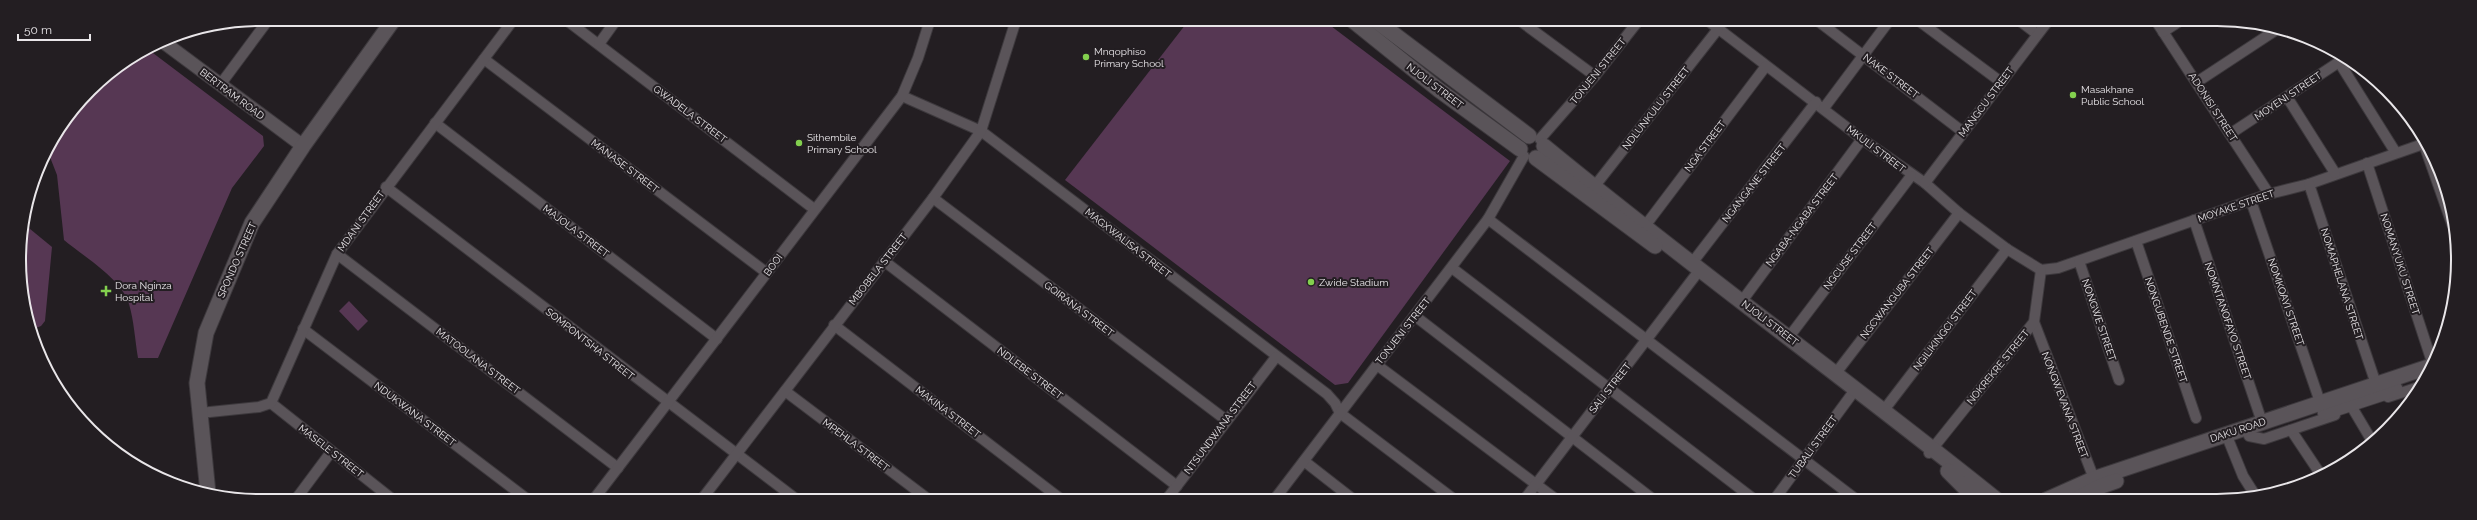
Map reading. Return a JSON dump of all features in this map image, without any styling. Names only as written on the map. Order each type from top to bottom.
[{"type":"main road","name":"SPONDO STREET","points":[[208,488],[197,383],[206,333],[252,223],[303,146],[389,26]]},
{"type":"main road","name":"NJOLI STREET","points":[[1359,26],[1439,90],[1527,154],[1693,270],[1742,301],[1884,410],[1931,450],[1971,494]]},
{"type":"main road","name":"NJOLI STREET","points":[[1383,26],[1538,140],[1594,188],[1645,226],[1693,270],[1852,394],[1931,450],[1989,494]]},
{"type":"main road","points":[[1538,140],[1542,154],[1527,154],[1522,141],[1538,140]]},
{"type":"main road","name":"DAKU ROAD","points":[[2064,494],[2227,439],[2262,422],[2425,368]]},
{"type":"main road","name":"DAKU ROAD","points":[[2227,439],[2249,436],[2350,406],[2417,381]]},
{"type":"main road","name":"DAKU ROAD","points":[[2082,494],[2096,483]]},
{"type":"street","points":[[220,85],[264,26]]},
{"type":"street","name":"MDANI STREET","points":[[271,403],[337,254],[509,26]]},
{"type":"street","name":"GWADELA STREET","points":[[574,26],[814,209]]},
{"type":"street","points":[[598,44],[612,26]]},
{"type":"street","name":"BOOI","points":[[598,494],[668,404],[814,209],[902,96],[918,58],[928,26]]},
{"type":"street","name":"MBOBELA STREET","points":[[706,494],[933,198],[981,131],[1014,26]]},
{"type":"street","points":[[1532,26],[1595,76]]},
{"type":"street","name":"TONJENI STREET","points":[[1538,140],[1595,76],[1633,26]]},
{"type":"street","name":"MKULI STREET","points":[[1716,26],[1766,66],[1820,105],[1862,139],[1912,176],[1925,183],[1959,213],[2007,249],[2044,270]]},
{"type":"street","name":"NAKE STREET","points":[[1825,26],[1963,132]]},
{"type":"street","name":"NGANGANE STREET","points":[[1693,270],[1820,105],[1863,55],[1885,26]]},
{"type":"street","points":[[1926,26],[2001,82]]},
{"type":"street","points":[[2027,26],[2037,34]]},
{"type":"street","name":"MANGCU STREET","points":[[1925,183],[2044,26]]},
{"type":"street","name":"ADONISI STREET","points":[[2159,26],[2269,194]]},
{"type":"street","points":[[2163,32],[2172,26]]},
{"type":"street","name":"NDLUNKULU STREET","points":[[1594,188],[1718,28]]},
{"type":"street","points":[[2196,82],[2272,32]]},
{"type":"street","name":"BERTRAM ROAD","points":[[167,45],[303,146]]},
{"type":"street","name":"MANASE STREET","points":[[484,58],[767,273]]},
{"type":"street","name":"MOYENI STREET","points":[[2230,134],[2341,61]]},
{"type":"street","points":[[2344,63],[2396,153]]},
{"type":"street","name":"NGA STREET","points":[[1645,226],[1766,66]]},
{"type":"street","name":"MAGXWALISA STREET","points":[[902,96],[981,131],[1276,357],[1327,394],[1335,403],[1340,413],[1447,494]]},
{"type":"street","points":[[2287,97],[2335,173]]},
{"type":"street","name":"MAJOLA STREET","points":[[435,124],[717,339]]},
{"type":"street","name":"NGABA-NGABA STREET","points":[[1742,301],[1862,139]]},
{"type":"street","name":"MOYAKE STREET","points":[[2044,270],[2136,241],[2269,194],[2309,184],[2335,173],[2421,145]]},
{"type":"street","name":"TONJENI STREET","points":[[1279,494],[1488,219],[1527,154]]},
{"type":"street","name":"NOMANYUKU STREET","points":[[2367,163],[2430,356]]},
{"type":"street","points":[[2433,171],[2442,196]]},
{"type":"street","name":"NGCUSE STREET","points":[[1789,337],[1912,176]]},
{"type":"street","name":"NOMAPHELANA STREET","points":[[2309,184],[2376,384]]},
{"type":"street","name":"SOMPONTSHA STREET","points":[[386,187],[668,404],[789,494]]},
{"type":"street","name":"GQIRANA STREET","points":[[933,198],[1226,420]]},
{"type":"street","name":"NOMKQAYI STREET","points":[[2252,201],[2320,402]]},
{"type":"street","name":"NGCWANGUBA STREET","points":[[1836,373],[1959,213]]},
{"type":"street","points":[[1488,219],[1848,494]]},
{"type":"street","name":"NOMNTANOFAYO STREET","points":[[2194,220],[2262,422]]},
{"type":"street","name":"NONGUBENDE STREET","points":[[2136,241],[2196,418]]},
{"type":"street","name":"NGILIKINGCI STREET","points":[[1884,410],[2007,249]]},
{"type":"street","name":"MATOOLANA STREET","points":[[337,254],[618,468]]},
{"type":"street","name":"NONGWE STREET","points":[[2079,260],[2119,380]]},
{"type":"street","name":"NDLEBE STREET","points":[[884,261],[1177,486]]},
{"type":"street","points":[[1452,268],[1748,494]]},
{"type":"street","name":"SALI STREET","points":[[1528,494],[1609,388],[1647,341],[1693,270]]},
{"type":"street","name":"NOKREKRE STREET","points":[[1931,450],[2034,322],[2044,270]]},
{"type":"street","points":[[1415,316],[1646,494]]},
{"type":"street","name":"NONGWEVANA STREET","points":[[2034,322],[2096,483]]},
{"type":"street","name":"MAKINA STREET","points":[[834,325],[1054,494]]},
{"type":"street","name":"NDUKWANA STREET","points":[[303,329],[520,494]]},
{"type":"street","name":"NTSUNDWANA STREET","points":[[1171,494],[1226,420],[1276,357]]},
{"type":"street","points":[[1376,365],[1549,494]]},
{"type":"street","name":"MPEHLA STREET","points":[[785,391],[920,494]]},
{"type":"street","points":[[2249,436],[2264,439],[2291,430],[2350,406],[2412,391]]},
{"type":"street","name":"TUBALI STREET","points":[[1779,494],[1852,394]]},
{"type":"street","points":[[200,413],[259,407],[271,403]]},
{"type":"street","name":"MASELE STREET","points":[[271,403],[386,494]]},
{"type":"street","points":[[2350,406],[2370,437]]},
{"type":"street","points":[[2291,430],[2318,471]]},
{"type":"street","points":[[2227,439],[2243,476],[2253,491]]},
{"type":"street","points":[[300,494],[331,452]]},
{"type":"street","points":[[1304,461],[1346,494]]},
{"type":"shaded area","name":"Zwide Stadium","points":[[1184,26],[1331,26],[1510,161],[1348,383],[1335,385],[1065,180]]},
{"type":"shaded area","name":"Dora Nginza Hospital","points":[[152,52],[263,136],[264,146],[232,188],[158,358],[138,358],[132,317],[125,295],[110,277],[64,240],[57,175],[50,157],[57,143],[74,118],[106,84],[130,65]]},
{"type":"shaded area","points":[[28,227],[52,247],[45,321],[41,326],[36,328],[30,306],[28,291],[26,260]]},
{"type":"shaded area","points":[[349,301],[368,321],[358,331],[339,311]]},
{"type":"place","name":"Mnqophiso Primary School","points":[[1086,57]]},
{"type":"place","name":"Masakhane Public School","points":[[2073,95]]},
{"type":"place","name":"Sithembile Primary School","points":[[799,143]]},
{"type":"place","name":"Zwide Stadium","points":[[1311,282]]},
{"type":"place","name":"Dora Nginza Hospital","points":[[106,291]]}]
